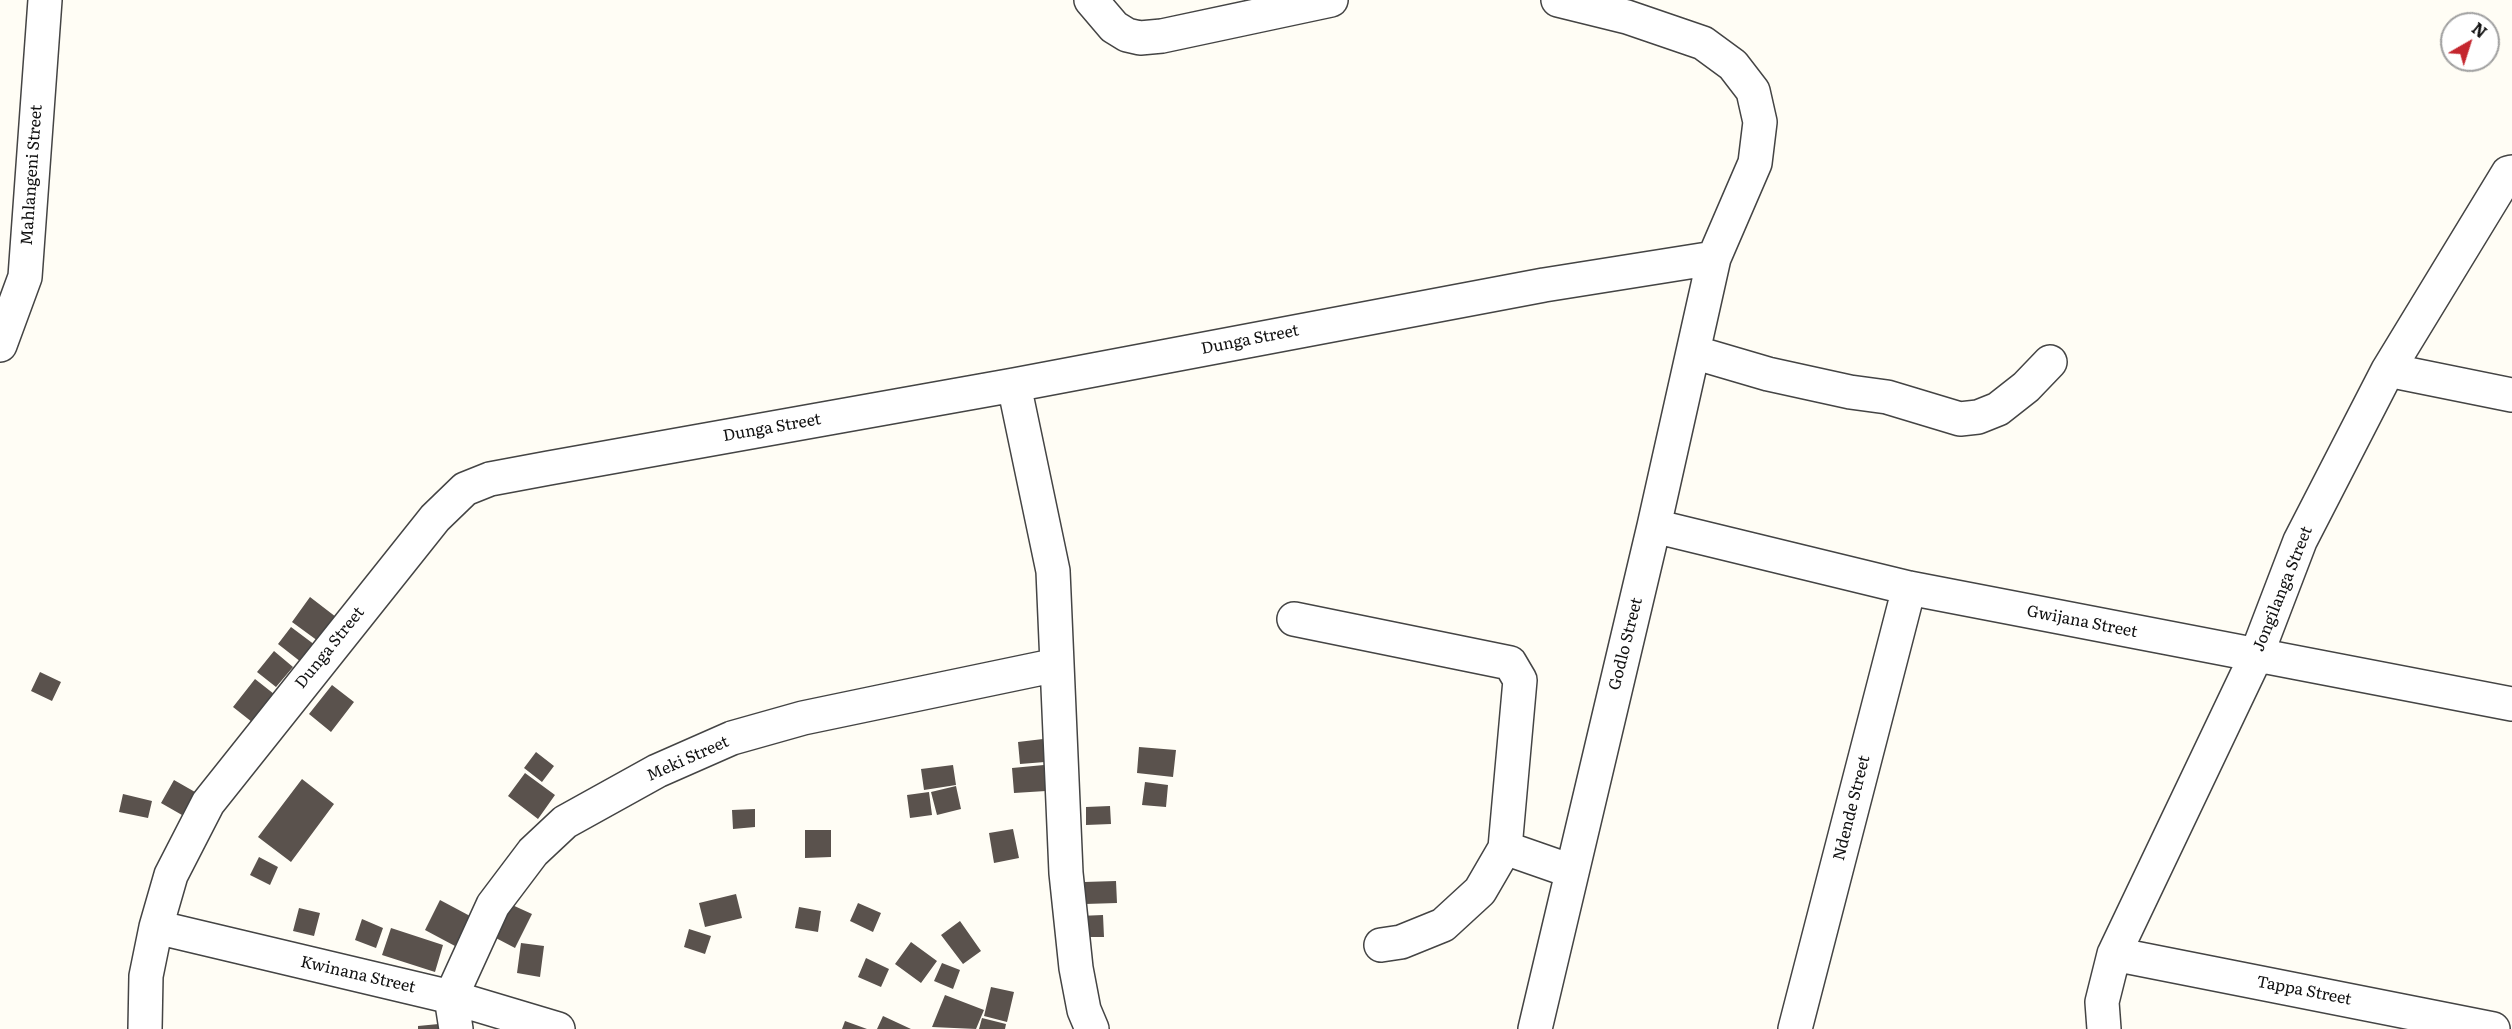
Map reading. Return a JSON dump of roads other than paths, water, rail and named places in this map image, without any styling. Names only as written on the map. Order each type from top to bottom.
[{"type":"street","name":"Mahlangeni Street","points":[[0,345],[25,277],[45,0]]},
{"type":"street","points":[[1091,0],[1114,27],[1127,35],[1140,38],[1162,36],[1331,0]]},
{"type":"street","points":[[1558,0],[1627,17],[1703,43],[1732,65],[1753,92],[1760,122],[1755,163],[1714,258]]},
{"type":"street","name":"Jongilanga Street","points":[[2104,1029],[2102,1002],[2114,954],[2256,656],[2301,541],[2388,370],[2508,173],[2512,172]]},
{"type":"street","name":"Godlo Street","points":[[1535,1029],[1570,871],[1654,526],[1714,258]]},
{"type":"street","name":"Dunga Street","points":[[145,1029],[146,975],[156,927],[171,875],[208,803],[435,518],[465,489],[490,479],[1014,385],[1532,287],[1714,258]]},
{"type":"street","points":[[1693,352],[1768,374],[1850,392],[1887,397],[1960,419],[1978,417],[1998,409],[2026,387],[2050,362]]},
{"type":"street","points":[[2388,370],[2512,395]]},
{"type":"street","points":[[1014,385],[1053,571],[1066,873],[1076,968],[1084,1010],[1092,1029]]},
{"type":"street","name":"Gwijana Street","points":[[1654,526],[1909,588],[2512,704]]},
{"type":"street","name":"Ndende Street","points":[[1795,1029],[1909,588]]},
{"type":"street","points":[[1294,619],[1510,663],[1520,680],[1505,848],[1480,891],[1443,925],[1401,942],[1381,945]]},
{"type":"street","name":"Meki Street","points":[[451,997],[493,906],[533,852],[565,822],[657,771],[732,738],[803,718],[1057,665]]},
{"type":"street","points":[[1505,848],[1570,871]]},
{"type":"street","name":"Kwinana Street","points":[[156,927],[451,997],[558,1029]]},
{"type":"street","name":"Tappa Street","points":[[2114,954],[2493,1029]]},
{"type":"street","points":[[451,997],[456,1029]]}]
